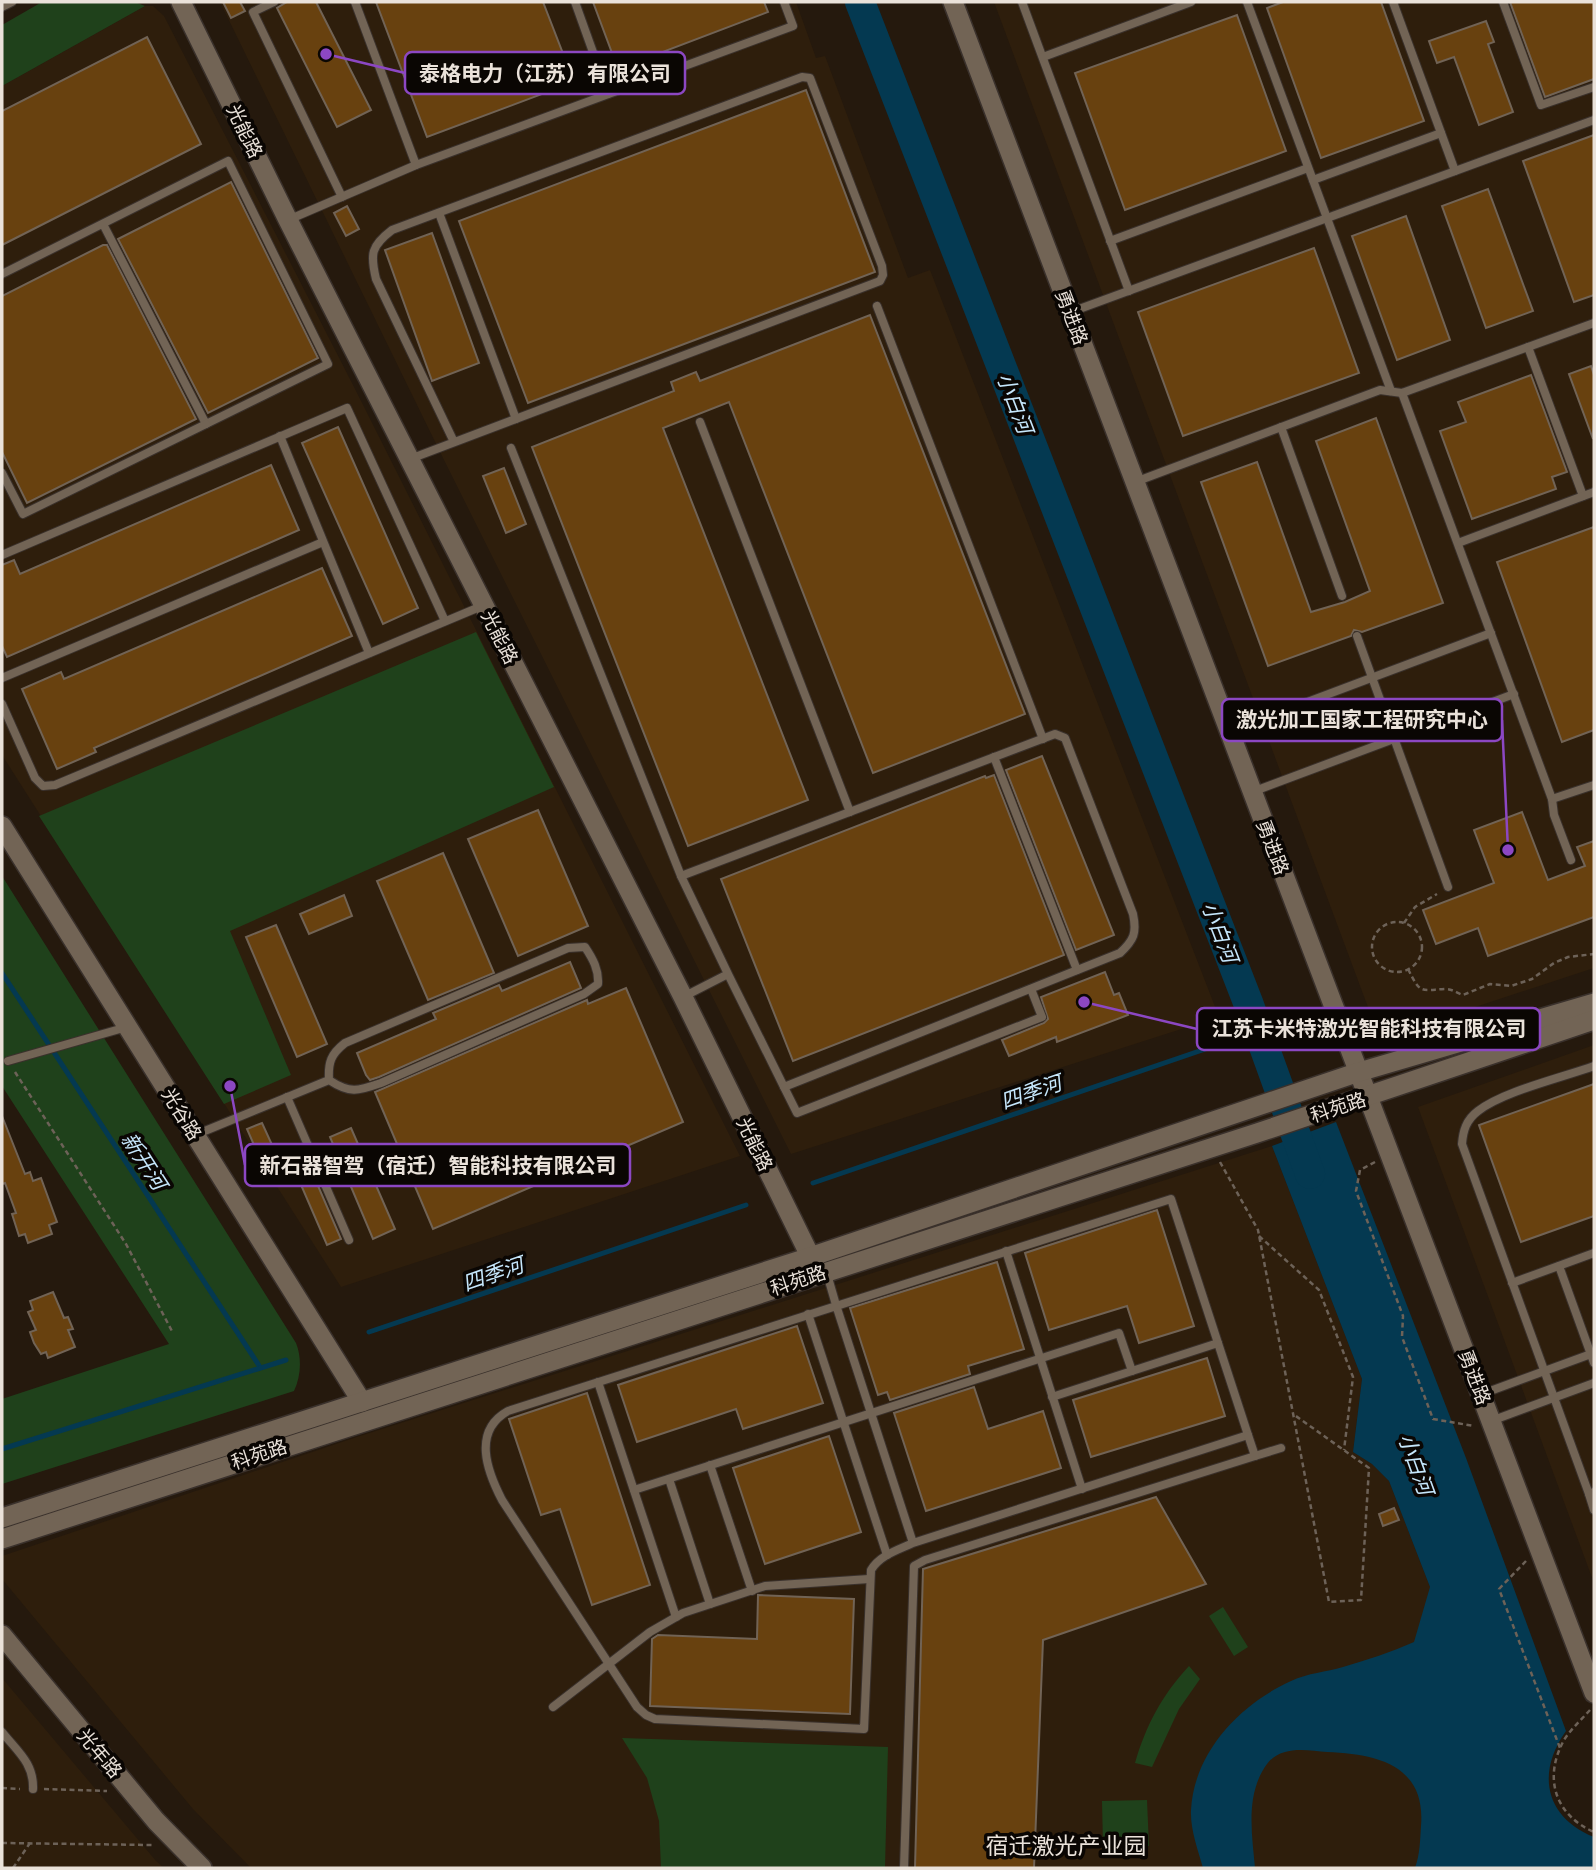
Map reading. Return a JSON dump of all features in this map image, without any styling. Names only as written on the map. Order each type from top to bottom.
[{"type":"street","name":"光能路","points":[[181,2],[818,1267]]},
{"type":"street","name":"勇进路","points":[[953,2],[1594,1693]]},
{"type":"street","name":"光谷路","points":[[2,826],[362,1402]]},
{"type":"street","name":"科苑路","points":[[2,1539],[818,1267],[1334,1080],[1594,1003]]},
{"type":"street","name":"科苑路","points":[[2,1518],[362,1402],[1257,1133],[1594,1020]]},
{"type":"street","name":"光年路","points":[[2,1635],[132,1791],[202,1868]]},
{"type":"lane","points":[[2,8],[12,2]]},
{"type":"lane","points":[[274,2],[253,12],[342,197]]},
{"type":"lane","points":[[355,2],[416,164]]},
{"type":"lane","points":[[575,2],[608,94]]},
{"type":"lane","points":[[289,220],[416,164],[793,26],[784,2]]},
{"type":"lane","points":[[1022,2],[1129,291]]},
{"type":"lane","points":[[1042,57],[1191,2]]},
{"type":"lane","points":[[1247,2],[1391,391]]},
{"type":"lane","points":[[1393,2],[1455,171]]},
{"type":"lane","points":[[1503,2],[1541,105],[1594,87]]},
{"type":"lane","points":[[410,458],[454,442],[516,419],[880,281],[883,275],[882,266],[810,78],[802,77],[392,230],[380,240],[372,260],[376,279],[454,442]]},
{"type":"lane","points":[[1070,312],[1594,120]]},
{"type":"lane","points":[[1313,180],[1441,133]]},
{"type":"lane","points":[[2,274],[228,162],[328,364],[23,514],[2,473]]},
{"type":"lane","points":[[1110,241],[1308,168]]},
{"type":"lane","points":[[439,213],[516,419]]},
{"type":"lane","points":[[103,224],[206,424]]},
{"type":"lane","points":[[877,306],[1043,739]]},
{"type":"lane","points":[[1135,482],[1380,390],[1402,393],[1594,323]]},
{"type":"lane","points":[[1528,347],[1583,496]]},
{"type":"lane","points":[[1402,393],[1552,799],[1553,815],[1571,860]]},
{"type":"lane","points":[[2,555],[347,408],[445,621]]},
{"type":"lane","points":[[700,422],[850,812]]},
{"type":"lane","points":[[1281,427],[1342,596]]},
{"type":"lane","points":[[280,436],[369,653]]},
{"type":"lane","points":[[511,447],[681,876],[797,1113],[1042,1017],[1031,989]]},
{"type":"lane","points":[[1458,543],[1594,492]]},
{"type":"lane","points":[[2,678],[323,542]]},
{"type":"lane","points":[[2,704],[35,778],[43,786],[55,785],[484,605]]},
{"type":"lane","points":[[1230,731],[1491,633]]},
{"type":"lane","points":[[1357,636],[1448,887]]},
{"type":"lane","points":[[1252,792],[1514,694]]},
{"type":"lane","points":[[681,876],[1055,734],[1065,738],[1133,914],[1137,930],[1132,942],[1120,953],[784,1087]]},
{"type":"lane","points":[[994,757],[1077,970]]},
{"type":"lane","points":[[1552,799],[1594,785]]},
{"type":"lane","points":[[585,947],[593,958],[598,985],[584,994],[358,1091],[344,1090],[329,1080],[328,1063],[336,1050],[345,1043],[568,948],[585,947]]},
{"type":"lane","points":[[682,997],[728,974]]},
{"type":"lane","points":[[8,1061],[128,1027]]},
{"type":"lane","points":[[1594,1066],[1494,1102],[1477,1111],[1468,1121],[1462,1144],[1591,1493],[1594,1510]]},
{"type":"lane","points":[[195,1135],[329,1080]]},
{"type":"lane","points":[[287,1097],[349,1240]]},
{"type":"lane","points":[[1248,1435],[914,1543],[876,1562],[869,1579],[864,1729],[655,1719],[637,1707],[502,1500],[487,1467],[486,1455],[487,1432],[499,1415],[836,1304],[1171,1199],[1248,1435],[1255,1457]]},
{"type":"lane","points":[[1006,1251],[1082,1489]]},
{"type":"lane","points":[[1512,1283],[1594,1253]]},
{"type":"lane","points":[[1481,1394],[1544,1371],[1593,1359],[1559,1266]]},
{"type":"lane","points":[[818,1267],[836,1304],[914,1543]]},
{"type":"lane","points":[[808,1314],[887,1555]]},
{"type":"lane","points":[[634,1490],[1119,1333],[1132,1371]]},
{"type":"lane","points":[[1052,1397],[1218,1343]]},
{"type":"lane","points":[[598,1382],[676,1617]]},
{"type":"lane","points":[[1491,1421],[1594,1383]]},
{"type":"lane","points":[[904,1868],[914,1566],[925,1560],[1281,1448]]},
{"type":"lane","points":[[710,1465],[752,1591]]},
{"type":"lane","points":[[668,1479],[710,1604]]},
{"type":"lane","points":[[553,1707],[650,1632],[676,1617],[772,1585],[869,1579]]},
{"type":"lane","points":[[2,1732],[30,1767],[33,1789]]},
{"type":"path","points":[[1404,923],[1415,907],[1448,887]]},
{"type":"path","points":[[1388,923],[1404,923],[1417,933],[1422,949],[1415,964],[1408,970],[1400,972],[1384,969],[1378,964],[1372,941],[1381,927],[1388,923]]},
{"type":"path","points":[[1408,970],[1420,989],[1427,992],[1448,989],[1463,995],[1490,984],[1511,986],[1532,979],[1554,963],[1568,957],[1594,954]]},
{"type":"path","points":[[8,1061],[126,1244],[173,1333]]},
{"type":"path","points":[[1212,1147],[1258,1230],[1259,1236],[1293,1414],[1329,1602],[1361,1600],[1369,1468],[1293,1414]]},
{"type":"path","points":[[1360,1170],[1356,1191],[1403,1316],[1402,1337],[1433,1419],[1458,1424]]},
{"type":"path","points":[[1259,1236],[1319,1290],[1353,1377],[1344,1450]]},
{"type":"path","points":[[1515,1573],[1499,1589],[1560,1748]]},
{"type":"path","points":[[1594,1705],[1569,1733],[1560,1748],[1555,1760],[1554,1778],[1560,1805],[1573,1820],[1594,1832]]},
{"type":"path","points":[[2,1788],[132,1791]]},
{"type":"path","points":[[2,1843],[180,1845]]},
{"type":"path","points":[[13,1868],[30,1843]]},
{"type":"shaded area","points":[[220,2],[796,2],[816,58],[825,56],[908,278],[930,270],[1219,1017],[791,1154],[443,458]]},
{"type":"shaded area","points":[[994,2],[1594,2],[1594,968],[1399,1032],[1379,1030],[1372,1018]]},
{"type":"shaded area","points":[[145,6],[153,6],[164,16],[353,385],[740,1156],[341,1287],[2,755],[2,86]]},
{"type":"shaded area","points":[[1594,1045],[1594,1583],[1418,1107]]},
{"type":"shaded area","points":[[1272,1146],[1362,1379],[1353,1452],[1372,1464],[1389,1481],[1430,1587],[1516,1868],[251,1868],[193,1809],[2,1579],[2,1556],[357,1437]]},
{"type":"shaded area","points":[[2,1678],[156,1861],[164,1868],[2,1868]]},
{"type":"green space","points":[[42,2],[135,2],[145,6],[2,86],[2,25]]},
{"type":"green space","points":[[476,632],[554,787],[230,931],[291,1075],[224,1104],[39,816]]},
{"type":"green space","points":[[2,876],[296,1343],[300,1367],[294,1391],[2,1484],[2,1399],[169,1344],[2,1086]]},
{"type":"green space","points":[[1223,1607],[1248,1647],[1234,1656],[1209,1616]]},
{"type":"green space","points":[[1189,1666],[1200,1679],[1179,1709],[1152,1767],[1135,1763],[1156,1711]]},
{"type":"green space","points":[[622,1738],[888,1747],[885,1868],[661,1868],[659,1821],[647,1778]]},
{"type":"green space","points":[[1147,1800],[1149,1846],[1103,1846],[1102,1801]]},
{"type":"water","points":[[1336,1122],[1466,1458],[1566,1731],[1551,1762],[1550,1792],[1565,1818],[1594,1837],[1594,1868],[1415,1868],[1420,1842],[1420,1805],[1407,1776],[1380,1760],[1346,1753],[1303,1750],[1287,1751],[1273,1758],[1255,1788],[1252,1814],[1255,1868],[1203,1868],[1192,1825],[1194,1789],[1201,1769],[1223,1732],[1254,1703],[1291,1681],[1361,1662],[1414,1642],[1430,1587],[1389,1481],[1372,1464],[1353,1452],[1362,1379],[1272,1146]]},
{"type":"building","points":[[223,2],[240,2],[245,11],[231,18]]},
{"type":"building","points":[[287,2],[316,2],[371,110],[337,127],[277,8]]},
{"type":"building","points":[[376,2],[543,2],[574,82],[427,137]]},
{"type":"building","points":[[593,2],[764,2],[768,12],[618,69]]},
{"type":"building","points":[[1283,2],[1381,2],[1424,121],[1321,158],[1267,8]]},
{"type":"building","points":[[1510,2],[1594,2],[1594,79],[1545,97]]},
{"type":"building","points":[[1237,15],[1286,151],[1125,210],[1075,73]]},
{"type":"building","points":[[1486,21],[1494,42],[1488,44],[1513,112],[1479,125],[1454,57],[1437,63],[1429,41]]},
{"type":"building","points":[[147,37],[201,144],[2,245],[2,111]]},
{"type":"building","points":[[806,90],[875,272],[528,403],[459,221]]},
{"type":"building","points":[[1594,135],[1594,295],[1574,302],[1523,161]]},
{"type":"building","points":[[231,182],[318,358],[208,413],[118,239]]},
{"type":"building","points":[[1488,189],[1533,311],[1486,328],[1442,206]]},
{"type":"building","points":[[347,206],[359,229],[346,236],[334,213]]},
{"type":"building","points":[[1406,216],[1450,340],[1397,360],[1352,236]]},
{"type":"building","points":[[432,233],[479,363],[432,381],[385,250]]},
{"type":"building","points":[[107,245],[196,419],[27,503],[2,452],[2,296]]},
{"type":"building","points":[[1314,248],[1359,373],[1183,436],[1138,312]]},
{"type":"building","points":[[870,315],[1025,714],[873,773],[729,402],[663,428],[808,800],[688,846],[532,447],[674,391],[671,382],[696,372],[700,381]]},
{"type":"building","points":[[1591,366],[1594,375],[1593,439],[1569,374]]},
{"type":"building","points":[[1531,375],[1567,472],[1552,477],[1556,489],[1472,519],[1440,431],[1466,422],[1458,402]]},
{"type":"building","points":[[1376,418],[1443,603],[1362,632],[1354,630],[1351,636],[1268,666],[1201,482],[1257,462],[1311,612],[1345,602],[1370,591],[1316,441]]},
{"type":"building","points":[[338,427],[418,608],[383,624],[302,443]]},
{"type":"building","points":[[271,465],[299,530],[7,657],[2,646],[2,565],[14,560],[20,574]]},
{"type":"building","points":[[504,468],[526,524],[506,533],[483,476]]},
{"type":"building","points":[[1594,527],[1594,730],[1562,742],[1497,562]]},
{"type":"building","points":[[322,568],[352,636],[94,748],[96,752],[57,769],[22,689],[61,672],[64,679]]},
{"type":"building","points":[[1042,756],[1114,935],[1076,950],[1006,770]]},
{"type":"building","points":[[994,775],[1064,955],[793,1061],[721,879],[985,776]]},
{"type":"building","points":[[538,810],[588,926],[518,956],[468,839]]},
{"type":"building","points":[[1522,812],[1548,880],[1585,866],[1577,847],[1594,841],[1594,917],[1488,956],[1478,928],[1436,944],[1423,910],[1494,883],[1474,830]]},
{"type":"building","points":[[443,853],[494,973],[428,1000],[377,881]]},
{"type":"building","points":[[344,895],[352,916],[309,934],[300,914]]},
{"type":"building","points":[[276,925],[327,1044],[297,1057],[246,937]]},
{"type":"building","points":[[570,962],[581,988],[379,1077],[370,1080],[366,1075],[357,1053],[436,1019],[433,1013],[499,985],[502,991]]},
{"type":"building","points":[[1105,972],[1114,995],[1119,993],[1128,1015],[1057,1042],[1056,1037],[1009,1056],[1002,1040],[1048,1019],[1041,997]]},
{"type":"building","points":[[626,988],[683,1122],[433,1229],[375,1092],[587,1000],[588,1004]]},
{"type":"building","points":[[1594,1084],[1594,1216],[1521,1242],[1479,1125]]},
{"type":"building","points":[[2,1116],[25,1174],[30,1172],[33,1181],[41,1178],[57,1222],[49,1225],[52,1234],[28,1243],[25,1234],[19,1236],[12,1214],[16,1213],[5,1183],[2,1184]]},
{"type":"building","points":[[262,1123],[273,1147],[258,1154],[247,1129]]},
{"type":"building","points":[[351,1128],[395,1229],[373,1239],[330,1137]]},
{"type":"building","points":[[306,1158],[341,1239],[327,1245],[292,1164]]},
{"type":"building","points":[[1157,1210],[1194,1326],[1139,1343],[1127,1306],[1049,1330],[1025,1253]]},
{"type":"building","points":[[997,1262],[1024,1349],[968,1366],[970,1374],[890,1400],[887,1392],[878,1395],[850,1308]]},
{"type":"building","points":[[53,1292],[64,1318],[68,1317],[73,1329],[68,1330],[75,1347],[48,1358],[46,1352],[41,1354],[34,1343],[30,1332],[36,1330],[28,1312],[33,1310],[30,1301]]},
{"type":"building","points":[[797,1326],[823,1403],[743,1429],[736,1409],[637,1442],[618,1385]]},
{"type":"building","points":[[1207,1358],[1225,1416],[1091,1457],[1073,1400]]},
{"type":"building","points":[[974,1387],[988,1429],[1043,1411],[1061,1468],[926,1511],[894,1413]]},
{"type":"building","points":[[587,1393],[650,1585],[592,1605],[560,1509],[541,1515],[509,1419]]},
{"type":"building","points":[[829,1436],[861,1532],[765,1564],[733,1468]]},
{"type":"building","points":[[1156,1497],[1206,1584],[1043,1640],[1034,1868],[915,1868],[923,1569]]},
{"type":"building","points":[[1394,1508],[1399,1520],[1383,1526],[1379,1514]]},
{"type":"building","points":[[758,1595],[854,1599],[850,1714],[650,1706],[652,1639],[658,1635],[757,1639]]},
{"type":"waterway","name":"小白河","points":[[860,2],[1249,1005],[1310,1174]]},
{"type":"waterway","name":"新开河","points":[[2,973],[260,1367]]},
{"type":"waterway","name":"四季河","points":[[813,1183],[1258,1031]]},
{"type":"waterway","name":"四季河","points":[[369,1332],[746,1205]]},
{"type":"waterway","name":"四季河","points":[[2,1449],[286,1360]]},
{"type":"place","name":"泰格电力（江苏）有限公司","points":[[326,54]]},
{"type":"place","name":"激光加工国家工程研究中心","points":[[1508,850]]},
{"type":"place","name":"江苏卡米特激光智能科技有限公司","points":[[1084,1002]]},
{"type":"place","name":"新石器智驾（宿迁）智能科技有限公司","points":[[230,1086]]},
{"type":"district","name":"宿迁激光产业园","points":[[1066,1845]]}]
